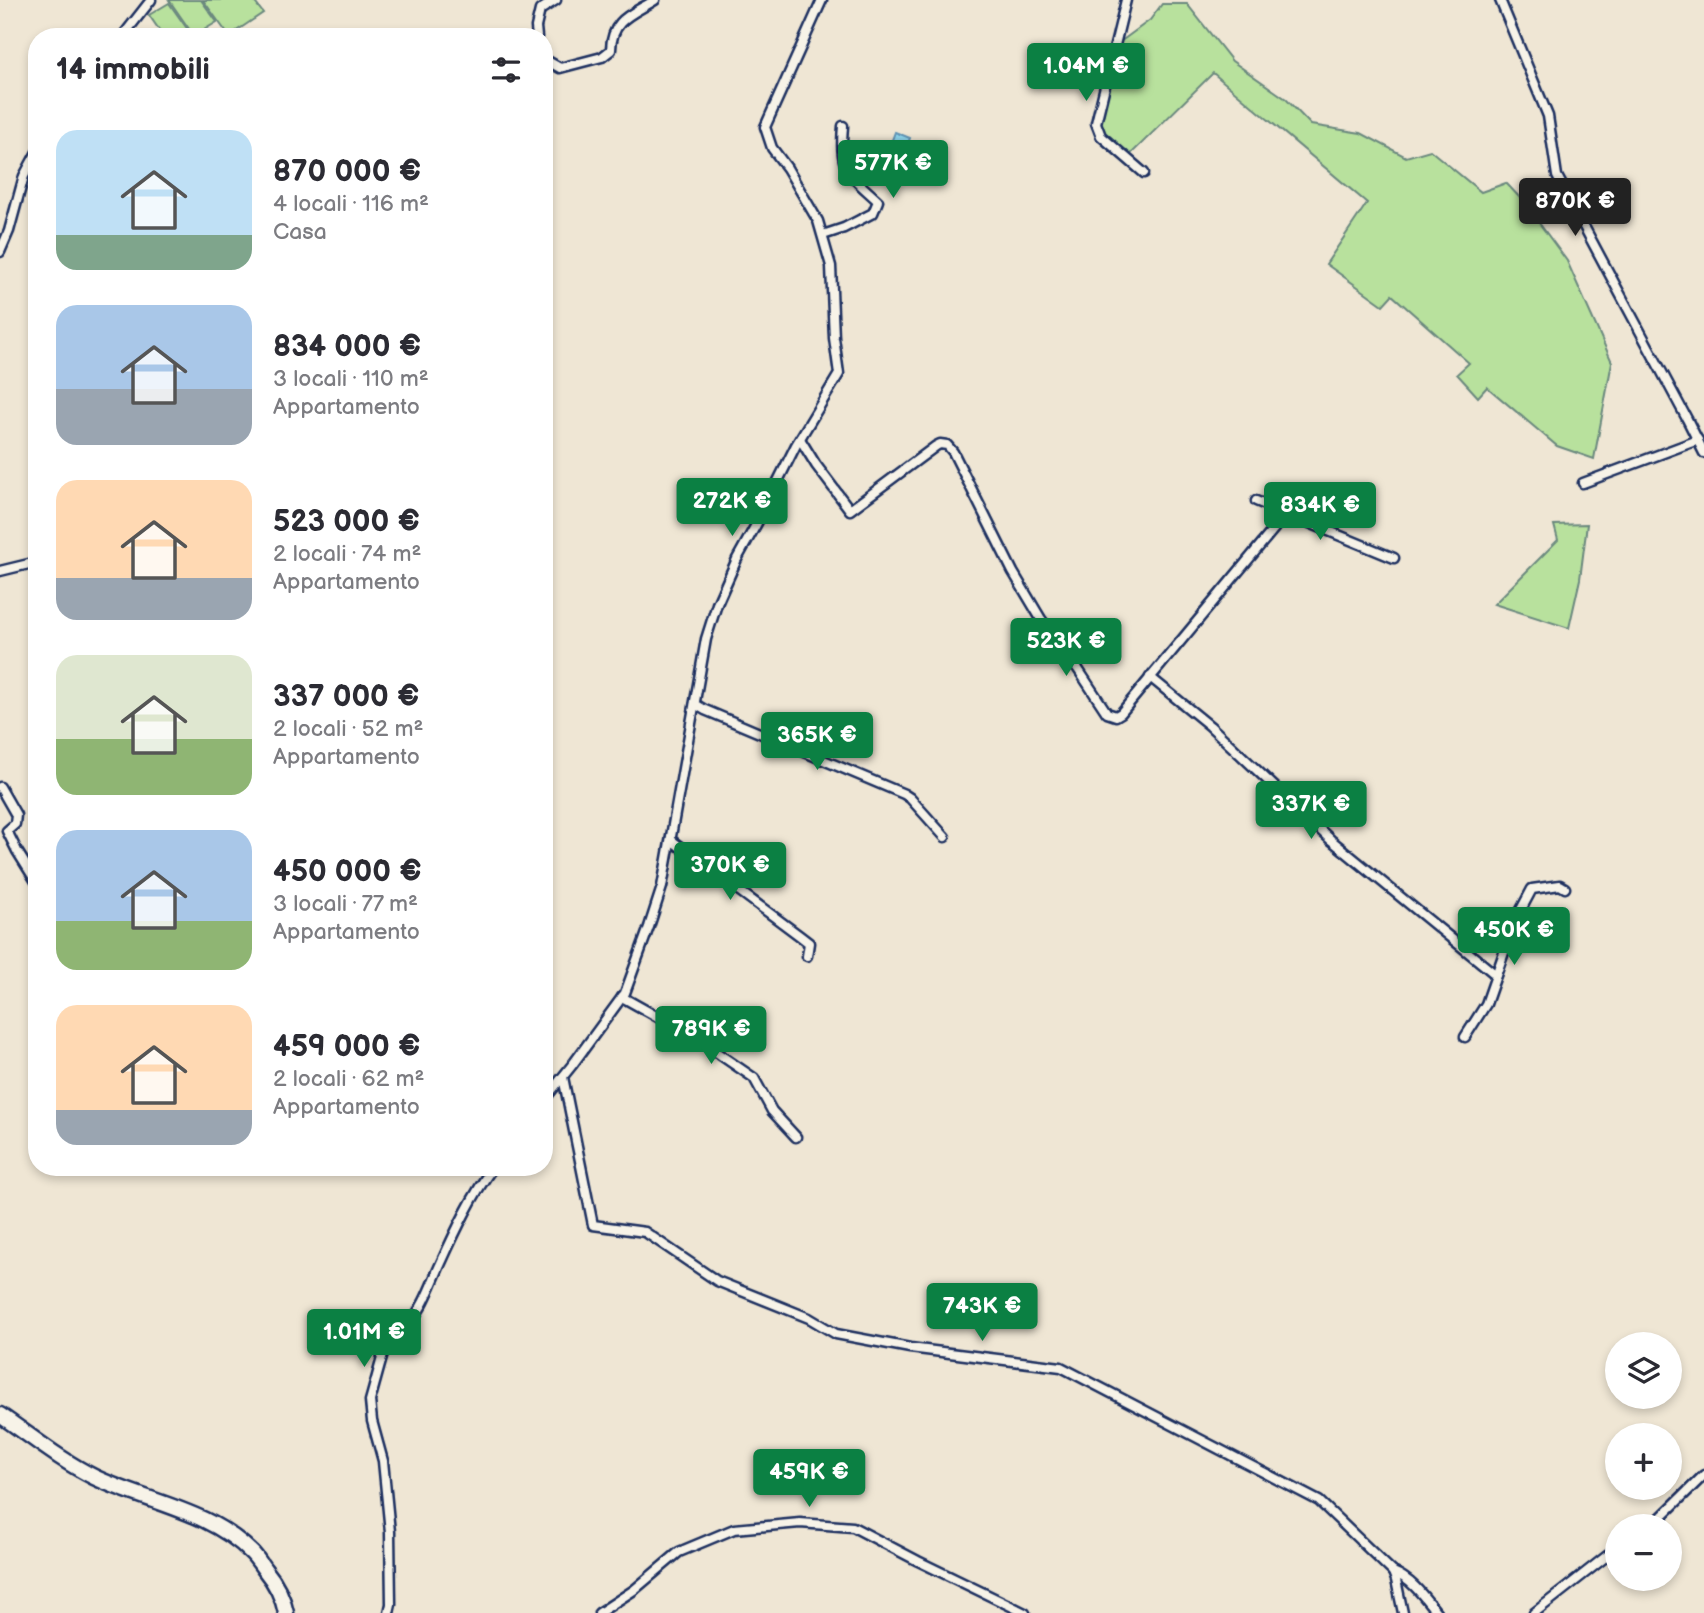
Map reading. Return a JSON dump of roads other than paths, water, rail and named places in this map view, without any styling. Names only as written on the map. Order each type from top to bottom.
[{"type":"main road","points":[[0,1405],[73,1464]]},
{"type":"main road","points":[[0,1415],[54,1454],[92,1476],[192,1514],[227,1533],[252,1553],[270,1576],[284,1603],[286,1613]]},
{"type":"street","points":[[129,28],[150,0]]},
{"type":"street","points":[[536,28],[540,10],[556,0]]},
{"type":"street","points":[[553,64],[560,68],[602,57],[611,50],[611,38],[618,23],[655,0]]},
{"type":"street","points":[[553,1089],[622,996],[633,971],[662,887],[706,639],[717,604],[737,559],[800,439],[839,374],[834,338],[831,266],[823,235],[818,221],[787,168],[772,148],[765,127],[822,0]]},
{"type":"street","points":[[1126,0],[1096,122],[1101,136],[1144,173]]},
{"type":"street","points":[[1500,0],[1548,116],[1557,176],[1704,453]]},
{"type":"street","points":[[823,235],[844,229],[873,213],[878,201],[847,171],[841,150],[843,126]]},
{"type":"street","points":[[0,252],[28,169]]},
{"type":"street","points":[[800,439],[849,510],[936,446],[947,445],[1013,572],[1041,619],[1107,713],[1116,716],[1287,513]]},
{"type":"street","points":[[1583,483],[1698,440]]},
{"type":"street","points":[[1256,501],[1394,558]]},
{"type":"street","points":[[0,571],[28,564]]},
{"type":"street","points":[[1150,677],[1210,726],[1331,840],[1496,975]]},
{"type":"street","points":[[695,704],[904,794],[945,838]]},
{"type":"street","points":[[0,787],[16,815],[15,824],[8,831],[28,869]]},
{"type":"street","points":[[671,841],[809,943],[807,956]]},
{"type":"street","points":[[1465,1037],[1486,1004],[1515,921],[1532,888],[1560,885],[1565,888]]},
{"type":"street","points":[[622,996],[697,1039],[754,1078],[772,1111],[796,1137]]},
{"type":"street","points":[[563,1077],[593,1225],[645,1232],[717,1281],[808,1318],[836,1334],[910,1348],[1061,1367],[1319,1501],[1393,1572],[1403,1613]]},
{"type":"street","points":[[389,1613],[389,1520],[383,1461],[372,1421],[370,1401],[388,1336],[411,1321],[486,1176]]},
{"type":"street","points":[[1664,1514],[1704,1475]]},
{"type":"street","points":[[599,1613],[634,1590],[678,1552],[734,1528],[800,1523],[853,1527],[1025,1613]]},
{"type":"street","points":[[1534,1613],[1605,1557]]},
{"type":"street","points":[[1393,1572],[1400,1574],[1418,1590],[1437,1613]]},
{"type":"water","points":[[895,132],[910,138],[899,167],[884,161]]}]
